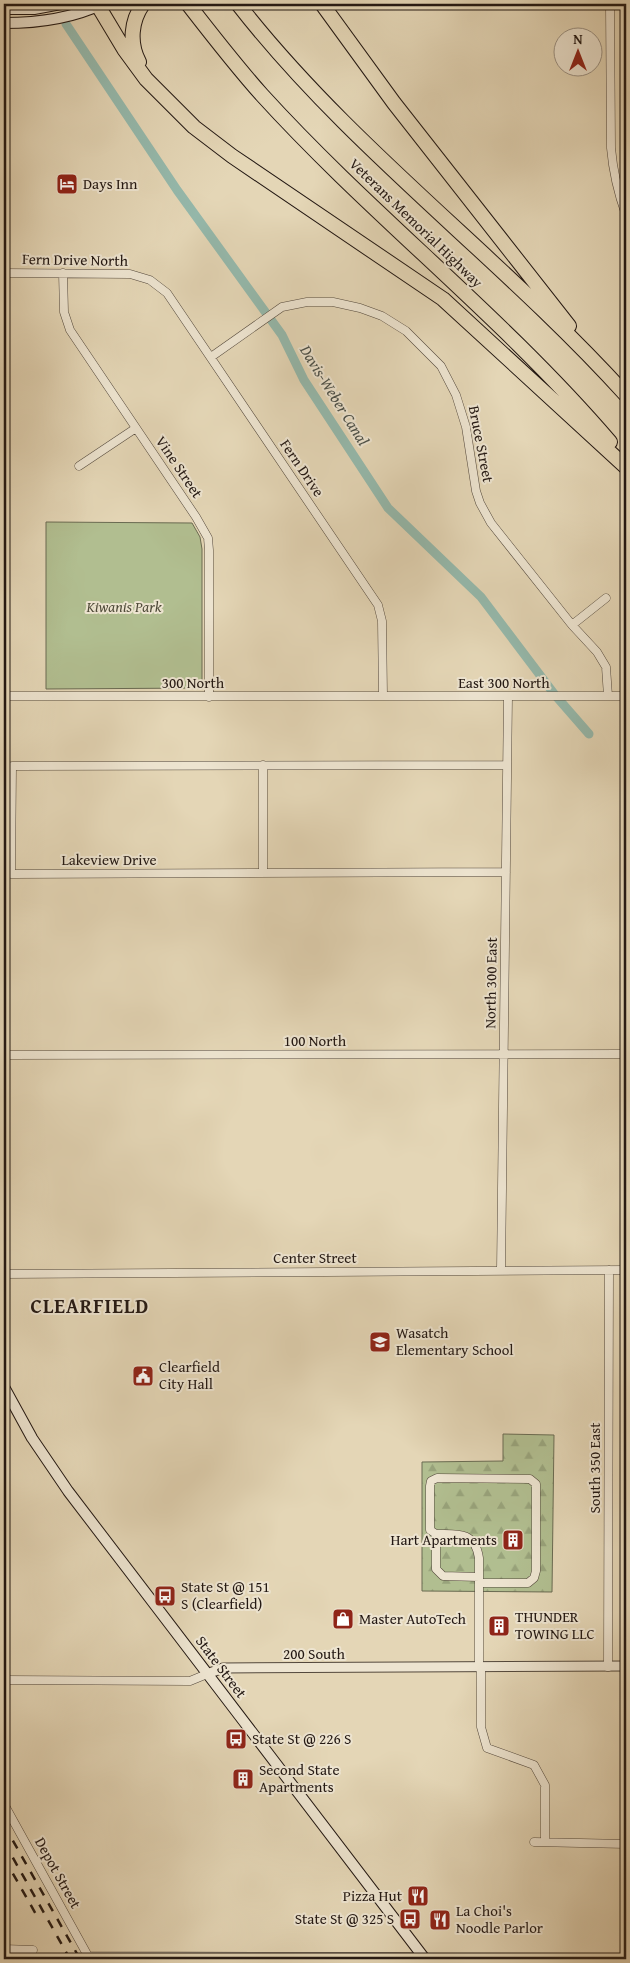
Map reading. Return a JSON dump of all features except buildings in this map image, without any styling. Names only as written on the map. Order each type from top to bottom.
[{"type":"highway","points":[[143,4],[134,23],[134,47],[140,63],[161,94]]},
{"type":"highway","name":"Veterans Memorial Highway","points":[[188,4],[262,94],[316,151],[500,326],[561,387],[626,461]]},
{"type":"highway","name":"Veterans Memorial Highway","points":[[238,4],[270,44],[313,91],[364,142],[503,270],[626,395]]},
{"type":"highway","points":[[322,4],[394,103],[610,377]]},
{"type":"highway","points":[[100,5],[133,61],[146,79],[190,123],[220,147],[443,299],[626,467]]},
{"type":"main road","points":[[4,9],[38,8],[61,4]]},
{"type":"main road","points":[[4,23],[57,19],[100,5]]},
{"type":"main road","name":"State Street","points":[[4,1387],[53,1471],[424,1958]]},
{"type":"street","points":[[610,4],[611,148],[613,170],[626,215]]},
{"type":"street","name":"Fern Drive North","points":[[4,273],[130,274],[144,278]]},
{"type":"street","name":"Vine Street","points":[[64,273],[64,312],[68,326],[199,521],[208,538],[209,697]]},
{"type":"street","name":"Fern Drive","points":[[144,278],[158,286],[170,297],[378,605],[382,621],[382,696]]},
{"type":"street","name":"Bruce Street","points":[[211,357],[282,307],[307,302],[333,302],[360,308],[382,316],[406,330],[441,366],[456,395],[466,427],[476,491],[480,503],[491,522],[572,625],[597,652],[606,667],[608,696]]},
{"type":"street","points":[[79,466],[136,428]]},
{"type":"street","points":[[572,625],[606,598]]},
{"type":"street","name":"300 North","points":[[4,696],[382,696]]},
{"type":"street","name":"East 300 North","points":[[382,696],[626,696]]},
{"type":"street","name":"North 300 East","points":[[502,1270],[508,696]]},
{"type":"street","points":[[263,765],[263,873]]},
{"type":"street","name":"Lakeview Drive","points":[[506,872],[11,874],[8,819],[12,766],[507,765]]},
{"type":"street","name":"100 North","points":[[4,1055],[626,1054]]},
{"type":"street","name":"South 350 East","points":[[608,1666],[610,1270]]},
{"type":"street","name":"Center Street","points":[[4,1274],[626,1270]]},
{"type":"street","points":[[436,1534],[436,1569],[443,1576],[478,1580],[528,1583],[534,1578],[536,1571],[536,1484],[530,1479],[437,1478],[431,1482],[430,1486],[430,1530],[436,1534],[462,1534],[470,1538],[478,1550],[478,1580],[481,1727],[488,1748],[534,1765],[545,1785],[546,1842]]},
{"type":"street","name":"200 South","points":[[4,1680],[190,1681],[223,1668],[626,1666]]},
{"type":"street","name":"Depot Street","points":[[4,1804],[88,1956],[163,1958]]},
{"type":"street","points":[[534,1842],[626,1844]]},
{"type":"street","points":[[4,1949],[33,1950]]},
{"type":"street","points":[[163,1958],[424,1958]]},
{"type":"green space","name":"Kiwanis Park","points":[[46,522],[192,523],[200,537],[202,549],[202,684],[200,688],[46,689]]},
{"type":"green space","points":[[503,1434],[554,1435],[552,1592],[422,1591],[422,1462],[503,1461]]},
{"type":"waterway","name":"Davis-Weber Canal","points":[[66,24],[177,190],[282,335],[304,380],[388,508],[481,597],[555,695],[589,734]]},
{"type":"railway","points":[[4,1825],[80,1959]]},
{"type":"railway","points":[[4,1842],[70,1959]]},
{"type":"railway","points":[[4,1858],[37,1916]]},
{"type":"place","name":"Days Inn","points":[[67,184]]},
{"type":"place","name":"Wasatch Elementary School","points":[[380,1342]]},
{"type":"place","name":"Clearfield City Hall","points":[[143,1376]]},
{"type":"place","name":"Hart Apartments","points":[[513,1540]]},
{"type":"place","name":"State St @ 151 S (Clearfield)","points":[[165,1596]]},
{"type":"place","name":"Master AutoTech","points":[[343,1619]]},
{"type":"place","name":"THUNDER TOWING LLC","points":[[499,1626]]},
{"type":"place","name":"State St @ 226 S","points":[[236,1739]]},
{"type":"place","name":"Second State Apartments","points":[[243,1779]]},
{"type":"place","name":"Pizza Hut","points":[[418,1896]]},
{"type":"place","name":"State St @ 325 S","points":[[410,1919]]},
{"type":"place","name":"La Choi's Noodle Parlor","points":[[440,1920]]},
{"type":"district","name":"CLEARFIELD","points":[[90,1306]]}]
